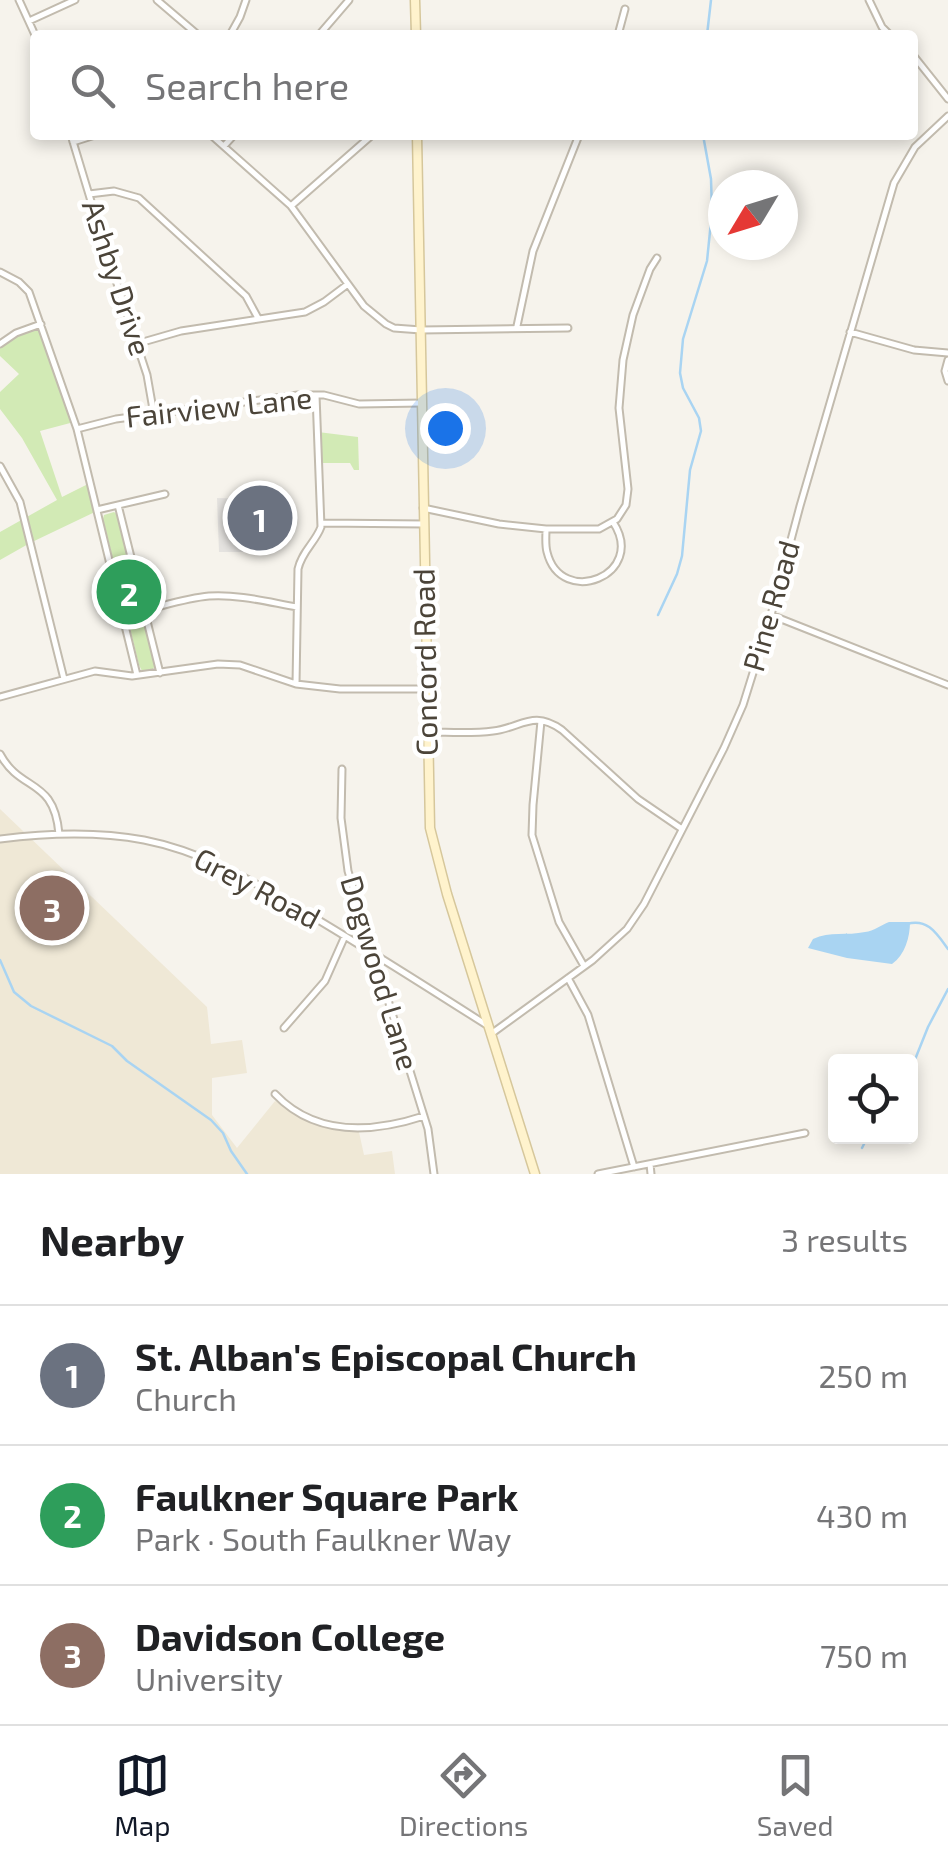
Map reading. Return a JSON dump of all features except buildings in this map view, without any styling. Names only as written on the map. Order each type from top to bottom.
[{"type":"main road","points":[[415,0],[416,30]]},
{"type":"main road","name":"Concord Road","points":[[417,140],[431,839],[535,1174]]},
{"type":"street","points":[[20,0],[32,30]]},
{"type":"street","points":[[28,21],[75,0]]},
{"type":"street","points":[[157,0],[192,30]]},
{"type":"street","points":[[233,30],[246,0]]},
{"type":"street","points":[[323,30],[349,0]]},
{"type":"street","points":[[869,0],[884,29]]},
{"type":"street","points":[[619,30],[625,9]]},
{"type":"street","points":[[918,61],[948,99]]},
{"type":"street","name":"Pine Road","points":[[489,1030],[568,978],[620,936],[636,916],[724,748],[743,705],[771,615],[894,183],[914,147],[948,116]]},
{"type":"street","name":"Ashby Drive","points":[[73,140],[150,387],[154,415]]},
{"type":"street","points":[[217,140],[291,206],[377,319],[394,328],[420,330],[568,328]]},
{"type":"street","points":[[224,146],[229,140]]},
{"type":"street","points":[[291,206],[366,140]]},
{"type":"street","points":[[515,328],[520,320],[533,251],[577,140]]},
{"type":"street","points":[[89,194],[120,192],[138,198],[246,296],[258,318]]},
{"type":"street","points":[[424,508],[500,524],[546,528],[600,529],[613,522],[628,495],[619,408],[624,352],[633,315],[657,258]]},
{"type":"street","points":[[0,272],[26,287],[77,429],[138,675]]},
{"type":"street","points":[[136,344],[181,331],[305,312],[348,284]]},
{"type":"street","points":[[0,344],[16,332],[41,324]]},
{"type":"street","points":[[850,332],[948,356],[944,371],[948,381]]},
{"type":"street","points":[[296,684],[299,563],[321,523],[316,395]]},
{"type":"street","name":"Fairview Lane","points":[[77,429],[116,419],[316,395],[360,404],[422,403]]},
{"type":"street","points":[[0,466],[20,502],[64,679]]},
{"type":"street","points":[[97,510],[165,494]]},
{"type":"street","points":[[118,505],[160,673]]},
{"type":"street","points":[[546,528],[546,550],[555,570],[584,583],[606,575],[618,559],[620,537],[613,522]]},
{"type":"street","points":[[321,523],[424,524]]},
{"type":"street","points":[[145,610],[220,596],[297,608]]},
{"type":"street","points":[[771,615],[948,685]]},
{"type":"street","points":[[0,697],[96,671],[138,675],[233,664],[296,684],[426,689]]},
{"type":"street","points":[[427,732],[491,732],[526,720],[541,720],[562,730],[638,799],[682,829]]},
{"type":"street","points":[[541,720],[532,836],[559,922],[584,966]]},
{"type":"street","points":[[0,754],[14,772],[52,800],[59,834]]},
{"type":"street","name":"Dogwood Lane","points":[[342,769],[341,818],[346,862],[430,1136],[434,1174]]},
{"type":"street","name":"Grey Road","points":[[0,839],[59,834],[132,838],[190,853],[245,876],[372,952],[489,1030]]},
{"type":"street","points":[[284,1028],[325,980],[345,936]]},
{"type":"street","points":[[568,978],[588,1015],[634,1167]]},
{"type":"street","points":[[275,1094],[285,1104],[314,1119],[341,1128],[372,1128],[424,1116]]},
{"type":"street","points":[[598,1174],[805,1133]]},
{"type":"street","points":[[650,1164],[651,1174]]},
{"type":"shaded area","points":[[217,498],[250,499],[246,552],[219,552]]},
{"type":"shaded area","points":[[0,809],[207,1007],[211,1044],[242,1040],[247,1073],[212,1078],[212,1115],[237,1148],[275,1101],[323,1127],[359,1132],[364,1155],[392,1151],[395,1174],[0,1174]]},
{"type":"green space","points":[[41,325],[74,422],[40,431],[62,497],[90,483],[97,511],[0,560],[0,532],[57,500],[22,438],[0,409],[0,392],[19,374],[0,356],[0,345],[9,337]]},
{"type":"green space","points":[[318,432],[358,437],[359,470],[354,470],[350,463],[319,463]]},
{"type":"green space","points":[[114,512],[118,515],[156,665],[152,670],[142,671],[139,665],[103,519]]},
{"type":"water","points":[[889,922],[910,922],[906,945],[892,964],[808,948],[819,937],[868,931]]},
{"type":"waterway","points":[[708,30],[711,0]]},
{"type":"waterway","points":[[658,615],[682,556],[690,470],[701,431],[680,373],[683,339],[707,261],[712,212],[704,140]]},
{"type":"waterway","points":[[907,924],[926,925],[948,949]]},
{"type":"waterway","points":[[0,960],[14,992],[31,1006],[112,1046],[127,1061],[211,1120],[247,1174]]},
{"type":"waterway","points":[[917,1054],[948,989]]},
{"type":"waterway","points":[[862,1148],[864,1144]]},
{"type":"place","name":"St. Alban's Episcopal Church","points":[[260,518]]},
{"type":"place","name":"Faulkner Square Park","points":[[129,592]]},
{"type":"place","name":"Davidson College","points":[[52,908]]}]
